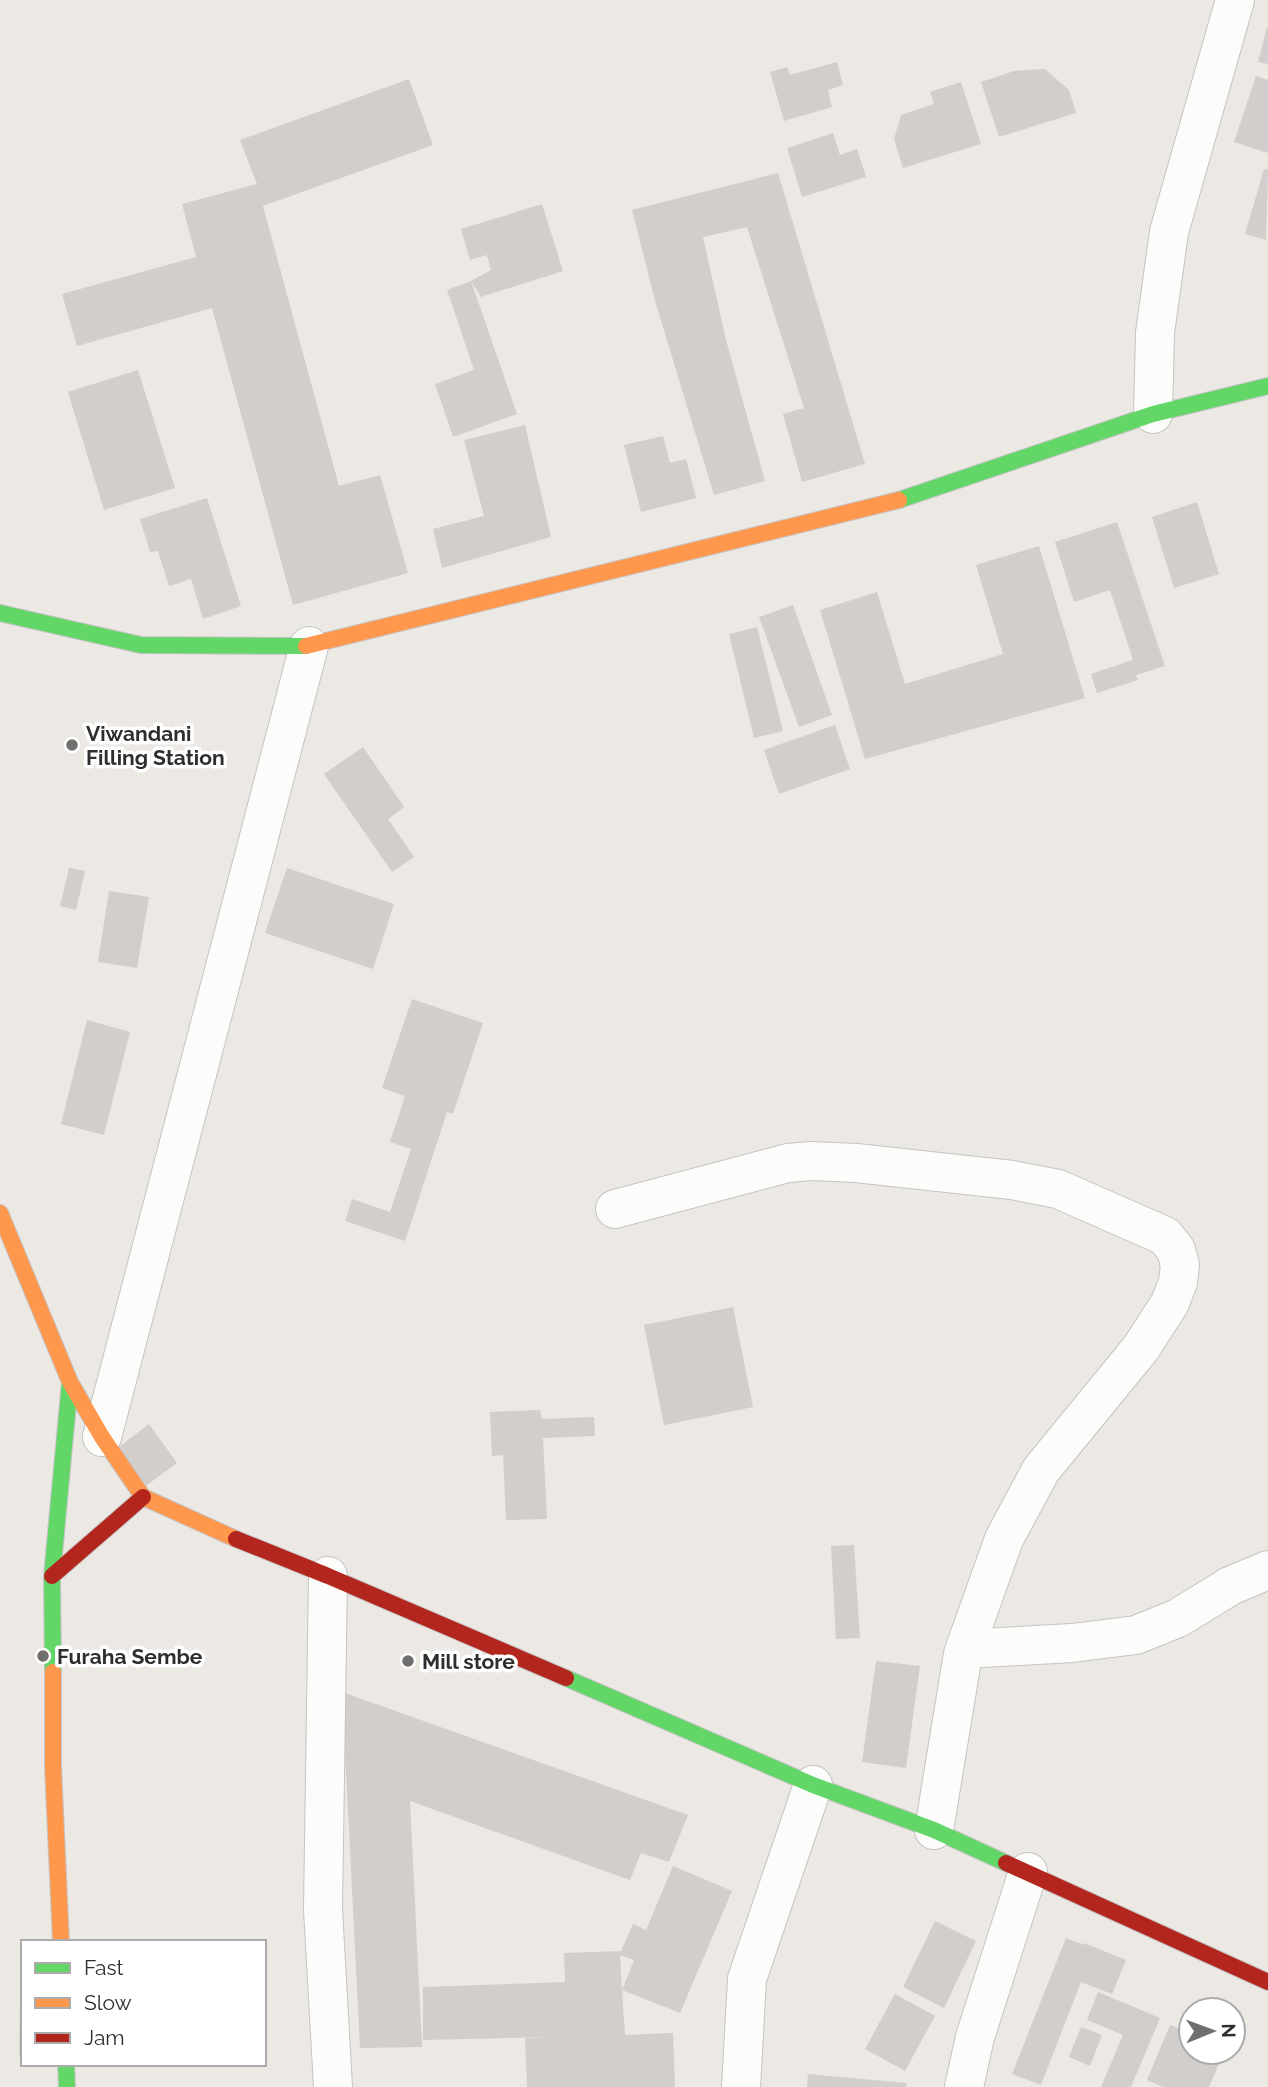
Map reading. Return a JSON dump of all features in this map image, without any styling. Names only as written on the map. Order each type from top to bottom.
[{"type":"street","points":[[1153,414],[1155,333],[1169,232],[1235,0]]},
{"type":"street","points":[[0,613],[141,645],[309,646],[909,498],[1153,414],[1268,386]]},
{"type":"street","points":[[102,1437],[309,646]]},
{"type":"street","points":[[615,1209],[788,1163],[856,1163],[1012,1180],[1058,1189],[1165,1236],[1176,1250],[1180,1265],[1178,1282],[1170,1303],[1142,1348],[1041,1470],[1004,1538],[965,1649],[934,1830]]},
{"type":"street","points":[[0,1213],[71,1382],[102,1437],[143,1497],[218,1532],[328,1576],[813,1784],[934,1830],[1268,1982]]},
{"type":"street","points":[[61,1940],[53,1767],[52,1576],[71,1382]]},
{"type":"street","points":[[52,1576],[143,1497]]},
{"type":"street","points":[[965,1649],[1072,1643],[1136,1635],[1178,1618],[1230,1586],[1268,1570]]},
{"type":"street","points":[[328,1576],[323,1909],[333,2087]]},
{"type":"street","points":[[741,2087],[747,1979],[813,1784]]},
{"type":"street","points":[[964,2087],[975,2037],[1028,1872]]},
{"type":"street","points":[[66,2066],[67,2087]]},
{"type":"building","points":[[1268,27],[1268,64],[1258,62]]},
{"type":"building","points":[[837,62],[843,85],[828,90],[832,107],[784,121],[770,72],[787,67],[790,75]]},
{"type":"building","points":[[1045,69],[1069,90],[1076,113],[999,137],[981,82],[1014,71]]},
{"type":"building","points":[[1256,76],[1268,80],[1268,153],[1234,142]]},
{"type":"building","points":[[409,79],[433,145],[263,206],[339,486],[380,475],[408,573],[293,605],[212,308],[77,346],[62,294],[196,257],[182,204],[257,184],[240,140]]},
{"type":"building","points":[[961,82],[981,144],[903,168],[894,139],[901,115],[934,104],[930,92]]},
{"type":"building","points":[[833,133],[840,155],[857,149],[866,177],[802,197],[787,148]]},
{"type":"building","points":[[1264,169],[1268,170],[1266,240],[1245,234]]},
{"type":"building","points":[[778,173],[865,464],[802,482],[783,414],[804,408],[747,227],[703,237],[726,340],[765,481],[714,495],[656,304],[632,210]]},
{"type":"building","points":[[542,204],[563,271],[481,297],[471,281],[491,270],[487,255],[470,260],[461,229]]},
{"type":"building","points":[[471,281],[517,414],[453,437],[435,384],[474,370],[447,290]]},
{"type":"building","points":[[138,370],[175,488],[104,510],[68,392]]},
{"type":"building","points":[[525,425],[551,537],[442,568],[433,529],[484,516],[464,440]]},
{"type":"building","points":[[663,436],[670,463],[686,459],[696,498],[641,512],[624,445]]},
{"type":"building","points":[[207,498],[241,606],[203,619],[191,579],[169,586],[158,551],[150,552],[140,519]]},
{"type":"building","points":[[1197,502],[1219,574],[1174,588],[1152,517]]},
{"type":"building","points":[[1117,522],[1165,666],[1136,675],[1138,680],[1097,693],[1091,674],[1133,660],[1110,590],[1074,602],[1055,542]]},
{"type":"building","points":[[1039,546],[1085,698],[865,759],[820,610],[877,592],[905,684],[1003,654],[976,565]]},
{"type":"building","points":[[793,605],[832,715],[799,727],[759,617]]},
{"type":"building","points":[[757,627],[783,731],[754,738],[729,634]]},
{"type":"building","points":[[835,725],[850,769],[779,794],[764,750]]},
{"type":"building","points":[[363,747],[404,807],[388,819],[414,857],[392,872],[324,774]]},
{"type":"building","points":[[69,868],[85,871],[76,910],[60,906]]},
{"type":"building","points":[[287,868],[394,904],[373,969],[265,933]]},
{"type":"building","points":[[109,891],[149,897],[137,968],[98,962]]},
{"type":"building","points":[[412,999],[483,1023],[453,1114],[447,1112],[405,1241],[345,1221],[352,1199],[390,1212],[411,1149],[390,1142],[405,1096],[382,1088]]},
{"type":"building","points":[[87,1020],[130,1032],[104,1135],[61,1124]]},
{"type":"building","points":[[733,1307],[753,1407],[664,1425],[644,1325]]},
{"type":"building","points":[[540,1410],[542,1419],[594,1417],[595,1436],[543,1438],[547,1519],[506,1520],[503,1455],[492,1456],[490,1412]]},
{"type":"building","points":[[149,1424],[177,1463],[143,1488],[115,1450]]},
{"type":"building","points":[[854,1545],[860,1638],[836,1639],[831,1546]]},
{"type":"building","points":[[876,1661],[920,1666],[906,1768],[862,1762]]},
{"type":"building","points":[[342,1692],[688,1815],[669,1862],[641,1853],[630,1880],[410,1801],[422,2047],[360,2048]]},
{"type":"building","points":[[673,1866],[732,1891],[680,2013],[622,1990],[625,2035],[673,2033],[675,2087],[527,2087],[525,2038],[547,2037],[423,2040],[423,1987],[565,1982],[564,1953],[621,1951],[633,1924],[646,1930]],"holes":[[[620,1955],[634,1960],[622,1990]]]},
{"type":"building","points":[[935,1921],[976,1941],[944,2008],[903,1987]]},
{"type":"building","points":[[1066,1938],[1126,1960],[1112,1994],[1081,1982],[1041,2085],[1012,2074]]},
{"type":"building","points":[[1098,1992],[1160,2018],[1131,2087],[1101,2087],[1123,2035],[1087,2020]]},
{"type":"building","points":[[895,1994],[935,2016],[905,2071],[865,2049]]},
{"type":"building","points":[[20,2000],[21,2000],[21,2055]]},
{"type":"building","points":[[1170,2025],[1177,2028],[1177,2066],[1218,2066],[1209,2087],[1163,2087],[1147,2080]]},
{"type":"building","points":[[1081,2027],[1102,2035],[1090,2066],[1069,2057]]},
{"type":"building","points":[[808,2074],[907,2083],[906,2087],[807,2087]]},
{"type":"traffic: fast","points":[[899,500],[1153,414],[1268,386]]},
{"type":"traffic: fast","points":[[0,613],[141,645],[306,646]]},
{"type":"traffic: fast","points":[[53,1672],[52,1576],[70,1382]]},
{"type":"traffic: fast","points":[[566,1678],[813,1785],[934,1830],[1006,1863]]},
{"type":"traffic: fast","points":[[66,2066],[67,2087]]},
{"type":"traffic: slow","points":[[306,646],[899,500]]},
{"type":"traffic: slow","points":[[0,1213],[70,1382],[102,1437],[143,1497],[236,1539]]},
{"type":"traffic: slow","points":[[53,1672],[53,1767],[61,1940]]},
{"type":"traffic: jam","points":[[52,1576],[143,1497]]},
{"type":"traffic: jam","points":[[236,1539],[566,1678]]},
{"type":"traffic: jam","points":[[1006,1863],[1268,1982]]},
{"type":"place","name":"Viwandani Filling Station","points":[[72,745]]},
{"type":"place","name":"Furaha Sembe","points":[[43,1656]]},
{"type":"place","name":"Mill store","points":[[408,1661]]}]
